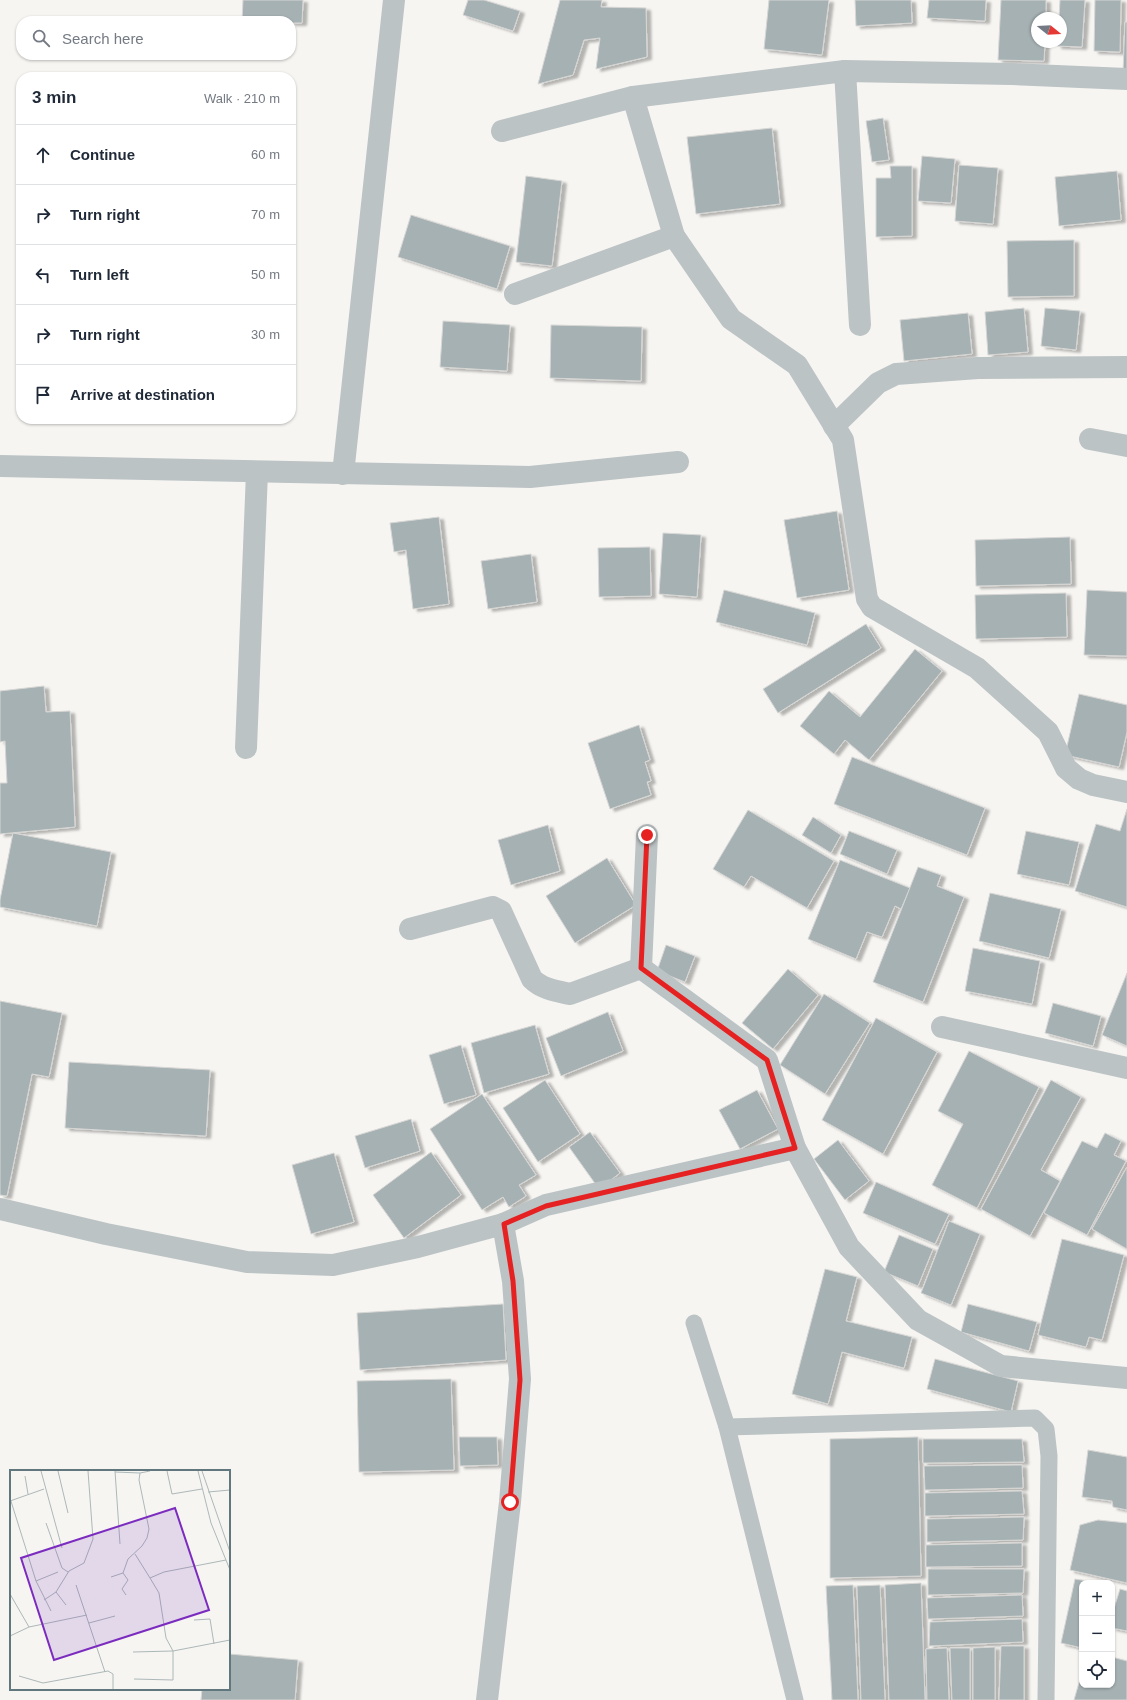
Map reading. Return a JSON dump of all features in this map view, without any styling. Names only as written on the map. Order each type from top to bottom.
[{"type":"street","points":[[343,474],[394,0]]},
{"type":"street","points":[[502,131],[633,97],[845,71],[1012,74],[1127,79]]},
{"type":"street","points":[[845,71],[860,325]]},
{"type":"street","points":[[633,97],[674,236],[732,319],[797,365],[843,440],[867,599],[872,607],[977,668],[1048,732],[1066,768],[1079,779],[1093,785],[1127,792]]},
{"type":"street","points":[[515,294],[674,236]]},
{"type":"street","points":[[834,426],[878,383],[896,374],[978,368],[1127,367]]},
{"type":"street","points":[[1090,439],[1127,446]]},
{"type":"street","points":[[0,466],[530,477],[678,462]]},
{"type":"street","points":[[246,748],[257,472]]},
{"type":"street","points":[[641,968],[647,835]]},
{"type":"street","points":[[410,929],[493,907],[501,911],[532,979],[547,988],[570,994],[641,968]]},
{"type":"street","points":[[641,968],[767,1060],[795,1148],[849,1247],[918,1320],[1001,1366],[1127,1378]]},
{"type":"street","points":[[942,1027],[1127,1068]]},
{"type":"street","points":[[0,1209],[106,1234],[247,1262],[333,1265],[418,1247],[504,1224],[546,1206],[795,1148]]},
{"type":"street","points":[[487,1700],[510,1502],[520,1380],[513,1281],[504,1224]]},
{"type":"lane","points":[[694,1323],[727,1427],[795,1700]]},
{"type":"lane","points":[[727,1427],[1035,1418],[1046,1429],[1049,1456],[1046,1700]]},
{"type":"building","points":[[243,0],[303,0],[302,23],[296,23],[296,16],[242,16]]},
{"type":"building","points":[[468,0],[484,0],[520,11],[513,31],[463,15]]},
{"type":"building","points":[[560,0],[602,0],[601,7],[646,8],[647,57],[596,69],[600,38],[584,40],[573,75],[538,84]]},
{"type":"building","points":[[769,0],[829,0],[822,55],[764,49]]},
{"type":"building","points":[[855,0],[911,0],[912,23],[856,26]]},
{"type":"building","points":[[929,0],[986,0],[985,21],[927,18]]},
{"type":"building","points":[[1001,0],[1046,0],[1046,12],[1031,12],[1031,48],[1045,48],[1044,61],[998,60]]},
{"type":"building","points":[[1060,0],[1085,0],[1082,47],[1067,46],[1067,12],[1059,12]]},
{"type":"building","points":[[1095,0],[1121,0],[1120,52],[1094,51]]},
{"type":"building","points":[[1125,22],[1127,22],[1127,72],[1123,72]]},
{"type":"building","points":[[883,118],[889,160],[872,162],[866,121]]},
{"type":"building","points":[[772,128],[780,204],[696,214],[687,137]]},
{"type":"building","points":[[922,156],[955,159],[951,203],[918,201]]},
{"type":"building","points":[[959,165],[998,168],[993,224],[955,221]]},
{"type":"building","points":[[890,166],[912,166],[912,236],[876,237],[876,178],[891,178]]},
{"type":"building","points":[[1117,171],[1121,220],[1059,226],[1055,177]]},
{"type":"building","points":[[526,176],[562,181],[552,266],[516,262]]},
{"type":"building","points":[[411,215],[510,246],[497,289],[398,257]]},
{"type":"building","points":[[1074,240],[1074,296],[1008,297],[1007,241]]},
{"type":"building","points":[[1024,308],[1028,352],[988,355],[985,312]]},
{"type":"building","points":[[1045,308],[1080,311],[1076,350],[1041,346]]},
{"type":"building","points":[[968,313],[972,354],[904,361],[900,320]]},
{"type":"building","points":[[443,321],[510,325],[507,371],[440,367]]},
{"type":"building","points":[[551,325],[642,327],[641,381],[550,378]]},
{"type":"building","points":[[837,511],[849,590],[797,598],[784,520]]},
{"type":"building","points":[[439,517],[449,604],[413,609],[406,550],[394,552],[390,523]]},
{"type":"building","points":[[663,533],[701,535],[697,597],[659,594]]},
{"type":"building","points":[[1070,537],[1071,584],[976,586],[975,540]]},
{"type":"building","points":[[650,547],[651,596],[599,597],[598,548]]},
{"type":"building","points":[[531,554],[537,602],[488,609],[481,561]]},
{"type":"building","points":[[724,590],[815,613],[807,645],[716,622]]},
{"type":"building","points":[[1087,590],[1127,592],[1127,656],[1084,655]]},
{"type":"building","points":[[1066,593],[1067,637],[976,639],[975,595]]},
{"type":"building","points":[[866,624],[881,648],[778,713],[763,689]]},
{"type":"building","points":[[915,649],[942,671],[869,760],[845,740],[834,754],[800,726],[829,691],[860,717]]},
{"type":"building","points":[[44,686],[46,712],[70,711],[75,827],[0,834],[0,783],[7,783],[5,741],[0,742],[0,691]]},
{"type":"building","points":[[1079,694],[1127,705],[1127,732],[1119,767],[1065,755]]},
{"type":"building","points":[[639,725],[650,760],[645,762],[651,781],[647,782],[651,795],[610,809],[588,743]]},
{"type":"building","points":[[852,757],[985,808],[967,855],[834,804]]},
{"type":"building","points":[[1127,809],[1127,907],[1075,891],[1096,824],[1120,831]]},
{"type":"building","points":[[748,810],[834,861],[807,908],[751,876],[744,887],[713,869]]},
{"type":"building","points":[[813,817],[841,835],[831,853],[802,835]]},
{"type":"building","points":[[548,825],[560,871],[511,885],[498,840]]},
{"type":"building","points":[[849,831],[897,850],[887,874],[840,854]]},
{"type":"building","points":[[1026,831],[1079,842],[1069,885],[1017,874]]},
{"type":"building","points":[[13,833],[111,852],[97,926],[0,907],[0,900]]},
{"type":"building","points":[[607,858],[636,905],[575,943],[546,896]]},
{"type":"building","points":[[840,860],[910,888],[901,909],[895,906],[882,937],[867,932],[856,959],[808,939]]},
{"type":"building","points":[[918,867],[941,875],[937,886],[964,897],[923,1002],[873,982]]},
{"type":"building","points":[[990,893],[1061,909],[1049,958],[979,941]]},
{"type":"building","points":[[666,945],[695,956],[685,982],[657,971]]},
{"type":"building","points":[[973,948],[1040,961],[1032,1004],[965,991]]},
{"type":"building","points":[[788,969],[818,995],[773,1049],[742,1023]]},
{"type":"building","points":[[1127,973],[1127,1046],[1102,1035]]},
{"type":"building","points":[[824,994],[870,1023],[825,1094],[780,1065]]},
{"type":"building","points":[[0,1001],[62,1013],[49,1077],[32,1074],[7,1196],[0,1195]]},
{"type":"building","points":[[1053,1003],[1101,1016],[1093,1046],[1045,1033]]},
{"type":"building","points":[[608,1012],[623,1051],[561,1076],[546,1038]]},
{"type":"building","points":[[876,1018],[937,1052],[883,1154],[822,1120]]},
{"type":"building","points":[[535,1025],[549,1074],[484,1093],[471,1043]]},
{"type":"building","points":[[461,1045],[476,1095],[444,1104],[429,1055]]},
{"type":"building","points":[[969,1051],[1039,1087],[977,1208],[932,1185],[963,1124],[938,1111]]},
{"type":"building","points":[[69,1062],[210,1070],[206,1136],[65,1128]]},
{"type":"building","points":[[545,1080],[580,1134],[538,1162],[503,1108]]},
{"type":"building","points":[[1051,1080],[1081,1097],[1041,1170],[1060,1181],[1030,1236],[981,1209]]},
{"type":"building","points":[[757,1090],[778,1129],[740,1149],[719,1110]]},
{"type":"building","points":[[482,1094],[536,1175],[519,1185],[526,1196],[509,1207],[503,1197],[482,1210],[430,1129]]},
{"type":"building","points":[[411,1119],[420,1151],[365,1168],[355,1136]]},
{"type":"building","points":[[590,1132],[620,1173],[599,1189],[569,1147]]},
{"type":"building","points":[[1105,1133],[1121,1141],[1114,1155],[1126,1161],[1087,1235],[1044,1213],[1082,1141],[1097,1148]]},
{"type":"building","points":[[838,1140],[869,1181],[845,1200],[814,1159]]},
{"type":"building","points":[[431,1152],[461,1195],[404,1238],[373,1195]]},
{"type":"building","points":[[334,1153],[354,1222],[311,1234],[292,1165]]},
{"type":"building","points":[[1127,1167],[1127,1249],[1092,1229]]},
{"type":"building","points":[[876,1182],[949,1214],[935,1244],[863,1213]]},
{"type":"building","points":[[949,1221],[980,1234],[951,1305],[921,1293]]},
{"type":"building","points":[[899,1235],[933,1249],[918,1286],[884,1272]]},
{"type":"building","points":[[1062,1239],[1124,1255],[1102,1340],[1089,1337],[1086,1347],[1038,1335]]},
{"type":"building","points":[[825,1269],[857,1277],[846,1321],[912,1337],[904,1368],[842,1352],[828,1404],[792,1394]]},
{"type":"building","points":[[503,1304],[506,1360],[360,1370],[357,1313]]},
{"type":"building","points":[[968,1304],[1037,1322],[1029,1351],[961,1332]]},
{"type":"building","points":[[935,1359],[1018,1381],[1011,1412],[927,1389]]},
{"type":"building","points":[[451,1379],[454,1470],[359,1472],[357,1381]]},
{"type":"building","points":[[459,1437],[497,1437],[498,1465],[460,1466]]},
{"type":"building","points":[[918,1437],[921,1576],[830,1578],[830,1439]]},
{"type":"building","points":[[923,1439],[1022,1439],[1024,1462],[923,1463]]},
{"type":"building","points":[[1088,1450],[1127,1457],[1127,1510],[1113,1507],[1112,1501],[1082,1497]]},
{"type":"building","points":[[1022,1465],[1023,1488],[925,1490],[924,1466]]},
{"type":"building","points":[[1022,1491],[1024,1514],[925,1516],[925,1493]]},
{"type":"building","points":[[1024,1517],[1023,1540],[927,1542],[927,1519]]},
{"type":"building","points":[[1098,1520],[1127,1523],[1127,1583],[1070,1570],[1080,1525]]},
{"type":"building","points":[[1022,1543],[1022,1566],[926,1567],[926,1545]]},
{"type":"building","points":[[928,1569],[1024,1569],[1023,1593],[928,1595]]},
{"type":"building","points":[[1075,1579],[1081,1580],[1079,1580],[1079,1647],[1061,1643]]},
{"type":"building","points":[[921,1583],[925,1700],[889,1700],[885,1585]]},
{"type":"building","points":[[853,1585],[858,1700],[832,1700],[826,1586]]},
{"type":"building","points":[[880,1585],[885,1700],[861,1700],[857,1586]]},
{"type":"building","points":[[1120,1589],[1127,1591],[1127,1631],[1115,1629],[1115,1605]]},
{"type":"building","points":[[1022,1595],[1023,1616],[928,1619],[927,1598]]},
{"type":"building","points":[[1022,1619],[1023,1642],[929,1646],[930,1622]]},
{"type":"building","points":[[1001,1646],[1024,1646],[1024,1700],[999,1700]]},
{"type":"building","points":[[995,1647],[995,1700],[973,1700],[973,1648]]},
{"type":"building","points":[[947,1648],[949,1700],[927,1700],[926,1649]]},
{"type":"building","points":[[950,1648],[970,1648],[970,1700],[952,1700]]},
{"type":"building","points":[[230,1654],[298,1660],[295,1700],[201,1700],[202,1690],[230,1690]]},
{"type":"building","points":[[1115,1658],[1127,1661],[1127,1700],[1074,1700],[1079,1682],[1079,1688],[1115,1688]]},
{"type":"route","points":[[510,1502],[520,1380],[513,1281],[504,1224],[546,1206],[795,1148],[767,1060],[641,968],[647,835]]}]
